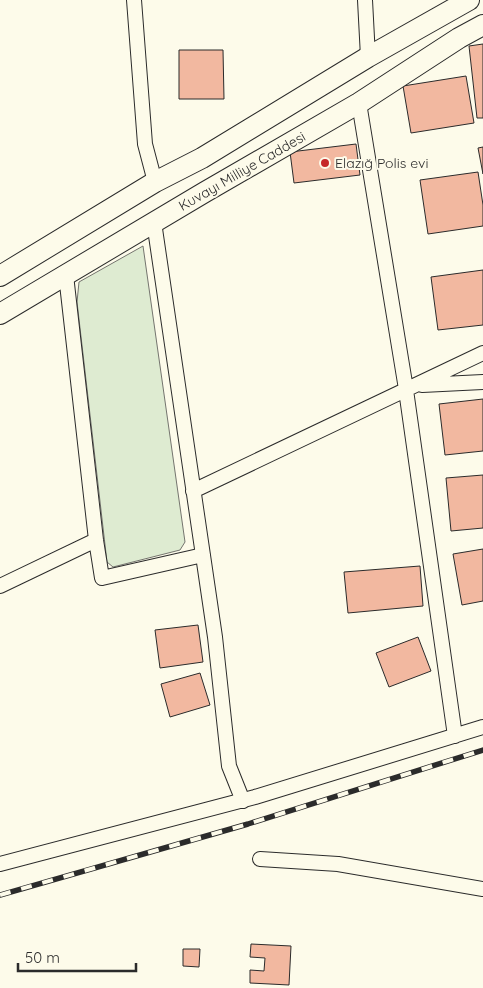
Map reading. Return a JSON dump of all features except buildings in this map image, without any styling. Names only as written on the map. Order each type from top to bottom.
[{"type":"main road","points":[[0,276],[155,182],[202,158],[368,57],[469,0]]},
{"type":"main road","name":"Kuvayı Milliye Caddesi","points":[[0,314],[359,103],[459,38],[483,25]]},
{"type":"street","points":[[134,0],[145,144],[155,182]]},
{"type":"street","points":[[365,0],[368,57]]},
{"type":"street","points":[[359,103],[411,388],[455,736]]},
{"type":"street","points":[[154,222],[215,637],[229,766],[243,801]]},
{"type":"street","points":[[66,275],[102,578],[203,555]]},
{"type":"street","points":[[193,491],[483,353]]},
{"type":"street","points":[[411,388],[483,382]]},
{"type":"street","points":[[0,586],[96,540]]},
{"type":"street","points":[[0,864],[243,801],[483,727]]},
{"type":"street","points":[[260,859],[338,864],[483,889]]},
{"type":"green space","points":[[143,246],[185,542],[180,550],[113,567],[107,562],[77,302],[79,282]]},
{"type":"railway","points":[[0,895],[248,824],[483,750]]},
{"type":"place","name":"Elazığ Polis evi","points":[[325,163]]}]
